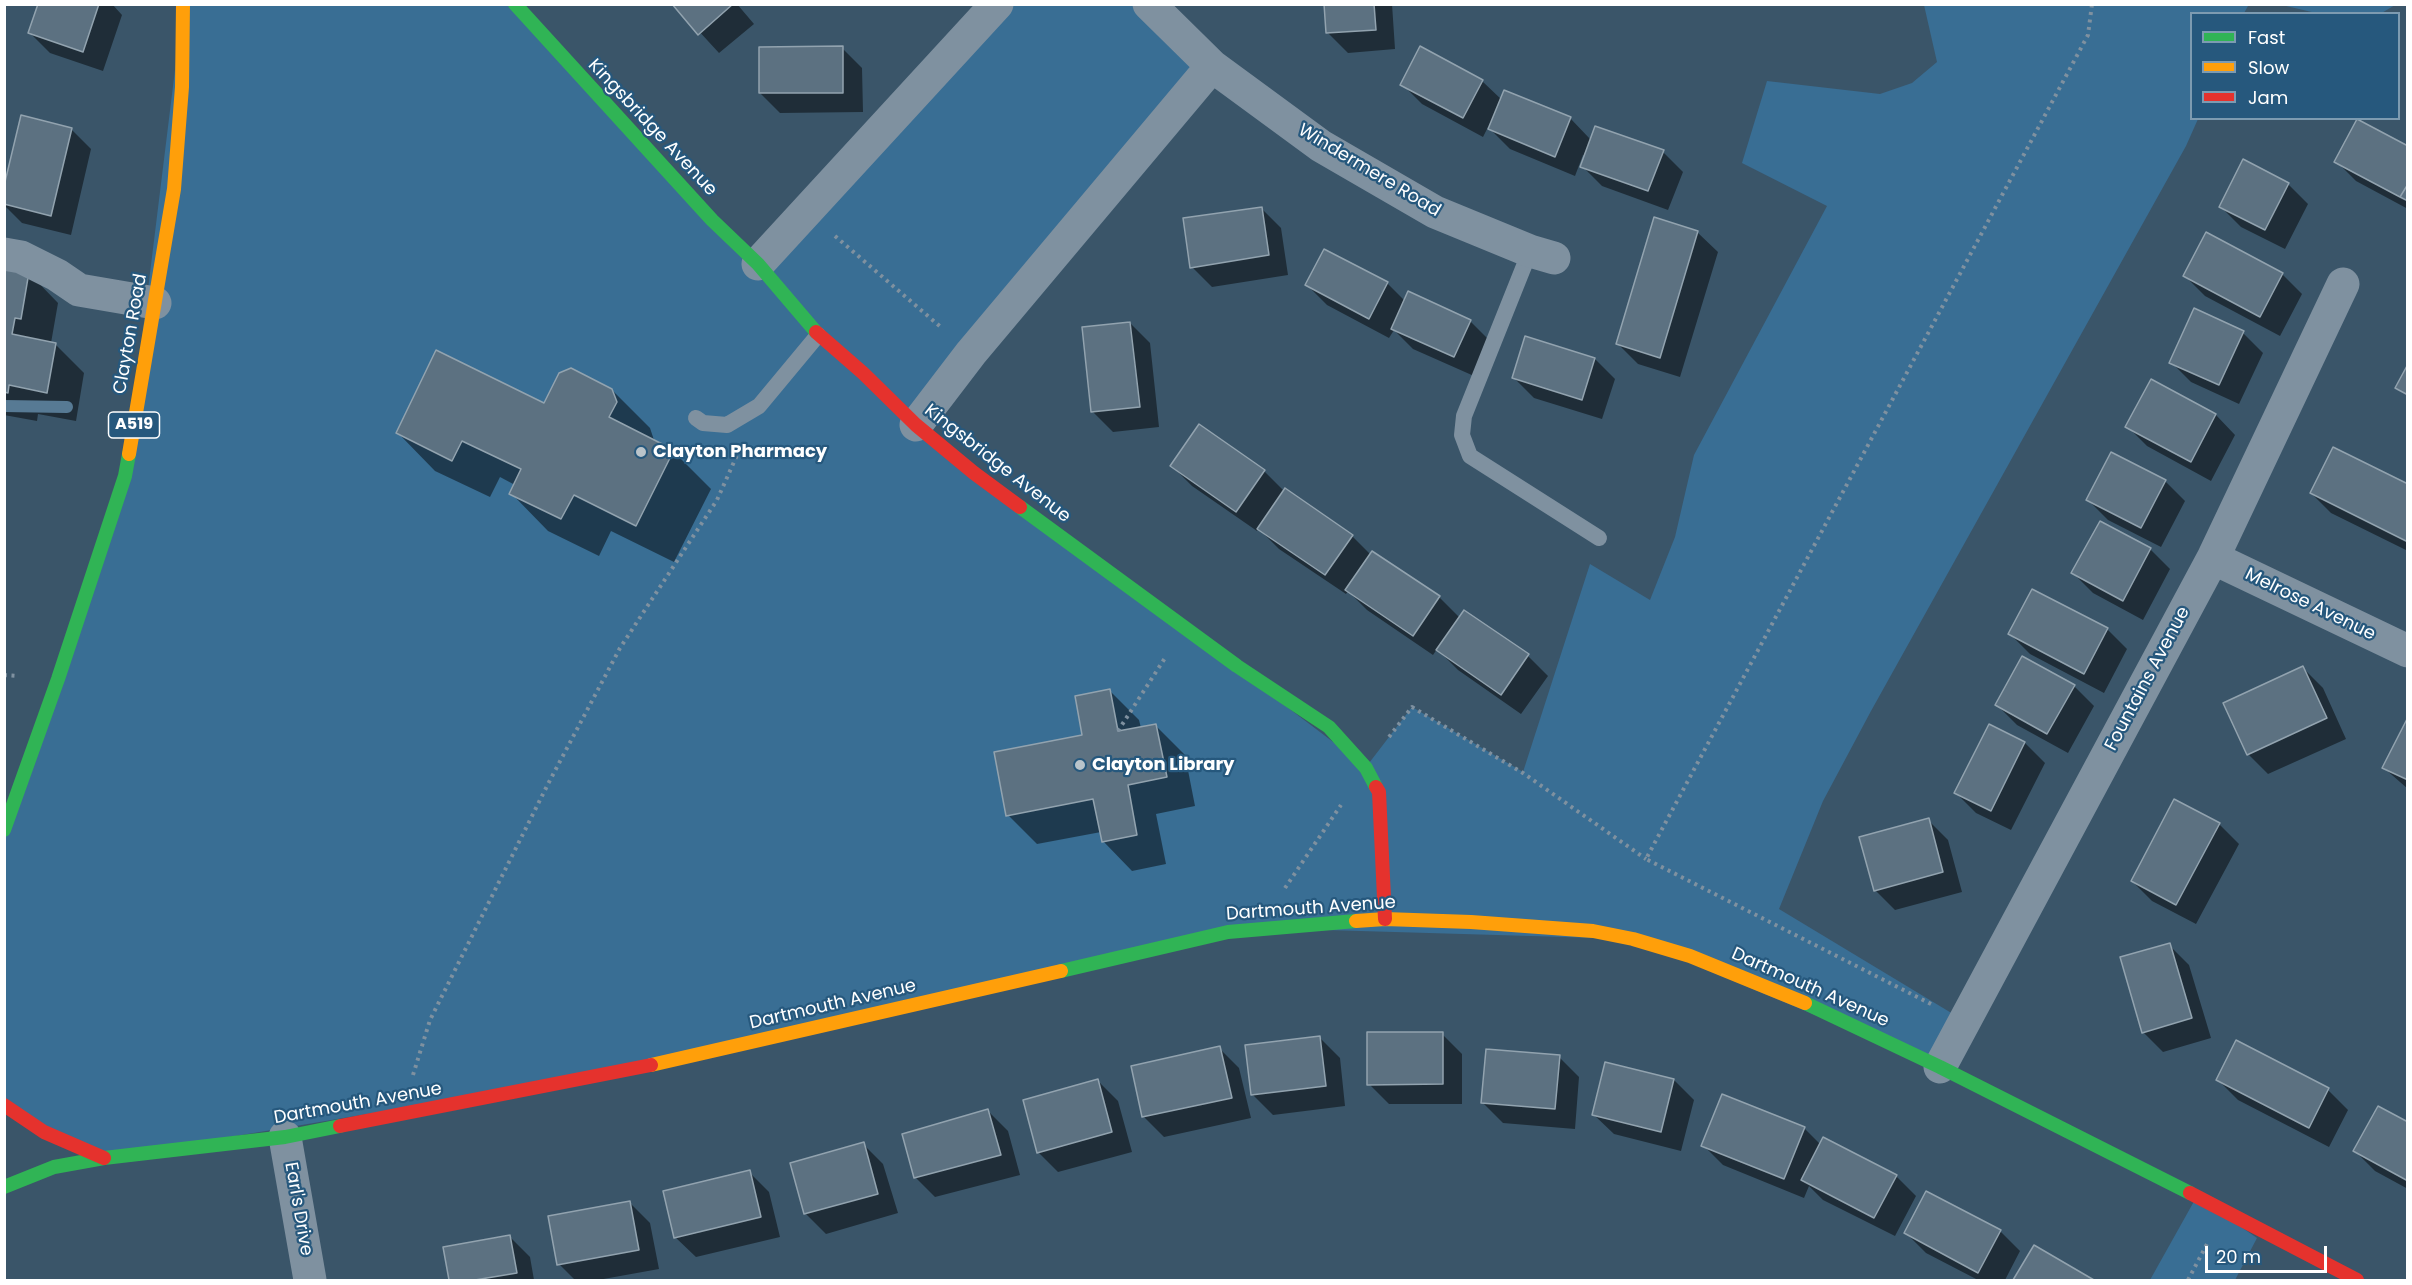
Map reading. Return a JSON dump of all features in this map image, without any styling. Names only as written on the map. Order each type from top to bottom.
[{"type":"street","name":"Clayton Road","points":[[4,830],[56,685],[125,476],[174,189],[182,87],[183,4]]},
{"type":"street","name":"Kingsbridge Avenue","points":[[515,4],[712,220],[758,264],[818,335],[916,425],[974,473],[1237,666],[1329,727],[1366,768],[1379,792],[1385,919]]},
{"type":"street","points":[[758,264],[997,4]]},
{"type":"street","name":"Windermere Road","points":[[1149,4],[1212,66],[1321,147],[1436,212],[1542,255]]},
{"type":"street","points":[[916,425],[971,353],[1212,66]]},
{"type":"street","points":[[4,254],[21,257],[57,274],[79,290],[155,303]]},
{"type":"street","name":"Fountains Avenue","points":[[1940,1067],[1963,1020],[2213,558],[2343,284]]},
{"type":"street","name":"Melrose Avenue","points":[[2213,558],[2408,651]]},
{"type":"street","name":"Dartmouth Avenue","points":[[4,1187],[54,1167],[104,1158],[285,1137],[650,1066],[1228,932],[1385,919],[1471,922],[1582,930],[1633,939],[1690,956],[1796,998],[1940,1067],[2357,1281]]},
{"type":"street","points":[[4,1105],[44,1132],[104,1158]]},
{"type":"street","name":"Earl's Drive","points":[[285,1137],[310,1281]]},
{"type":"lane","points":[[1542,255],[1464,416],[1462,435],[1470,456],[1599,538]]},
{"type":"lane","points":[[696,418],[703,423],[728,425],[759,406],[818,335]]},
{"type":"path","points":[[1646,859],[2088,35],[2092,4]]},
{"type":"path","points":[[806,211],[971,353]]},
{"type":"path","points":[[401,1115],[430,1020],[542,794],[620,648],[717,500],[759,406]]},
{"type":"path","points":[[1119,731],[1185,627]]},
{"type":"path","points":[[1258,928],[1366,768],[1412,707],[1524,772],[1646,859],[1963,1020]]},
{"type":"shaded area","points":[[183,5],[515,5],[758,263],[997,5],[1149,5],[1212,66],[916,425],[1366,767],[1412,707],[1523,772],[1590,564],[1650,600],[1675,537],[1694,455],[1827,206],[1742,163],[1767,81],[1880,94],[1912,83],[1937,62],[1924,5],[2282,5],[2248,6],[2245,12],[2190,12],[2190,120],[2198,120],[2186,146],[1871,711],[1823,801],[1779,909],[1963,1020],[1940,1067],[1633,939],[1258,928],[649,1067],[104,1158],[5,1105],[5,830],[125,476]]},
{"type":"shaded area","points":[[2282,5],[2395,5],[2383,12],[2312,12]]},
{"type":"shaded area","points":[[2197,1196],[2257,1238],[2235,1280],[2150,1280]]},
{"type":"building","points":[[38,4],[99,4],[83,52],[28,33]]},
{"type":"building","points":[[672,4],[733,4],[698,35]]},
{"type":"building","points":[[1324,4],[1374,4],[1376,30],[1326,33]]},
{"type":"building","points":[[843,46],[843,93],[759,93],[759,47]]},
{"type":"building","points":[[1420,46],[1483,80],[1463,118],[1400,85]]},
{"type":"building","points":[[1504,90],[1571,117],[1555,157],[1488,129]]},
{"type":"building","points":[[21,115],[72,128],[51,216],[4,204],[4,186]]},
{"type":"building","points":[[2356,120],[2359,120],[2408,146],[2408,184],[2400,197],[2334,162]]},
{"type":"building","points":[[1595,126],[1664,150],[1648,191],[1580,167]]},
{"type":"building","points":[[2243,159],[2289,183],[2265,230],[2219,207]]},
{"type":"building","points":[[2408,184],[2408,201],[2400,197]]},
{"type":"building","points":[[1262,207],[1269,255],[1190,268],[1183,218]]},
{"type":"building","points":[[1654,217],[1698,231],[1660,358],[1616,344]]},
{"type":"building","points":[[2206,232],[2283,273],[2260,317],[2183,276]]},
{"type":"building","points":[[1324,249],[1388,282],[1369,319],[1305,285]]},
{"type":"building","points":[[4,267],[29,272],[21,319],[15,318],[12,334],[56,343],[47,393],[9,385],[8,393],[4,392]]},
{"type":"building","points":[[1408,291],[1471,320],[1454,357],[1391,329]]},
{"type":"building","points":[[2194,308],[2244,331],[2219,385],[2169,363]]},
{"type":"building","points":[[1130,322],[1140,407],[1091,412],[1082,327]]},
{"type":"building","points":[[1525,336],[1595,358],[1582,400],[1512,378]]},
{"type":"building","points":[[436,350],[544,403],[559,373],[571,368],[612,389],[617,402],[609,417],[674,450],[636,526],[574,495],[561,519],[509,494],[521,469],[462,441],[452,461],[396,433]]},
{"type":"building","points":[[2408,364],[2408,395],[2395,388]]},
{"type":"building","points":[[2151,379],[2216,414],[2191,462],[2125,427]]},
{"type":"building","points":[[1199,424],[1265,470],[1236,512],[1170,466]]},
{"type":"building","points":[[2333,447],[2408,484],[2408,542],[2310,493]]},
{"type":"building","points":[[2111,452],[2166,480],[2141,528],[2086,500]]},
{"type":"building","points":[[1285,488],[1353,535],[1325,575],[1257,529]]},
{"type":"building","points":[[2100,521],[2151,548],[2123,601],[2071,573]]},
{"type":"building","points":[[1372,551],[1440,596],[1413,636],[1345,590]]},
{"type":"building","points":[[2032,589],[2108,628],[2084,674],[2008,634]]},
{"type":"building","points":[[1464,610],[1529,654],[1501,695],[1436,650]]},
{"type":"building","points":[[2022,656],[2075,685],[2047,734],[1995,705]]},
{"type":"building","points":[[2303,666],[2327,718],[2247,755],[2223,703]]},
{"type":"building","name":"Clayton Library","points":[[1110,689],[1118,731],[1156,724],[1167,777],[1128,785],[1137,835],[1102,842],[1093,799],[1006,816],[994,752],[1082,735],[1075,696]]},
{"type":"building","points":[[2408,720],[2408,780],[2382,768]]},
{"type":"building","points":[[1989,724],[2025,742],[1991,811],[1954,793]]},
{"type":"building","points":[[2174,799],[2220,823],[2176,905],[2131,881]]},
{"type":"building","points":[[1929,818],[1943,872],[1874,891],[1859,837]]},
{"type":"building","points":[[2170,943],[2192,1018],[2142,1033],[2120,957]]},
{"type":"building","points":[[1367,1032],[1443,1032],[1443,1084],[1367,1085]]},
{"type":"building","points":[[1320,1036],[1326,1086],[1251,1095],[1245,1045]]},
{"type":"building","points":[[2236,1040],[2329,1088],[2309,1128],[2216,1080]]},
{"type":"building","points":[[1220,1046],[1232,1098],[1142,1117],[1131,1066]]},
{"type":"building","points":[[1486,1049],[1560,1055],[1555,1109],[1481,1103]]},
{"type":"building","points":[[1605,1062],[1674,1079],[1661,1132],[1592,1115]]},
{"type":"building","points":[[1098,1079],[1112,1132],[1037,1153],[1023,1100]]},
{"type":"building","points":[[1722,1094],[1805,1127],[1784,1179],[1701,1146]]},
{"type":"building","points":[[2378,1106],[2408,1122],[2408,1181],[2353,1151]]},
{"type":"building","points":[[988,1109],[1001,1155],[914,1178],[902,1134]]},
{"type":"building","points":[[1823,1137],[1897,1175],[1874,1218],[1801,1180]]},
{"type":"building","points":[[864,1142],[878,1194],[804,1214],[790,1163]]},
{"type":"building","points":[[750,1170],[761,1217],[674,1238],[663,1191]]},
{"type":"building","points":[[1926,1191],[2001,1230],[1978,1273],[1904,1233]]},
{"type":"building","points":[[630,1201],[639,1250],[557,1265],[548,1216]]},
{"type":"building","points":[[510,1235],[517,1273],[475,1280],[449,1280],[443,1247]]},
{"type":"building","points":[[2034,1245],[2094,1280],[2013,1280]]},
{"type":"waterway","points":[[4,406],[67,407]]},
{"type":"traffic: fast","points":[[515,4],[712,220],[758,264],[816,332]]},
{"type":"traffic: fast","points":[[4,830],[58,679],[125,476],[129,454]]},
{"type":"traffic: fast","points":[[1020,507],[1237,666],[1329,727],[1366,768],[1376,787]]},
{"type":"traffic: fast","points":[[1061,971],[1228,932],[1356,921]]},
{"type":"traffic: fast","points":[[1805,1003],[1940,1067],[2190,1193]]},
{"type":"traffic: fast","points":[[4,1187],[54,1167],[104,1158],[285,1137],[340,1126]]},
{"type":"traffic: slow","points":[[129,454],[174,189],[182,87],[183,4]]},
{"type":"traffic: slow","points":[[1356,921],[1385,919],[1471,922],[1593,931],[1633,939],[1690,956],[1805,1003]]},
{"type":"traffic: slow","points":[[651,1065],[1061,971]]},
{"type":"traffic: jam","points":[[816,332],[863,373],[916,425],[1020,507]]},
{"type":"traffic: jam","points":[[1376,787],[1379,792],[1385,919]]},
{"type":"traffic: jam","points":[[340,1126],[651,1065]]},
{"type":"traffic: jam","points":[[4,1105],[44,1132],[104,1158]]},
{"type":"traffic: jam","points":[[2190,1193],[2357,1280]]},
{"type":"place","name":"Clayton Pharmacy","points":[[641,452]]},
{"type":"place","name":"Clayton Library","points":[[1080,765]]}]
